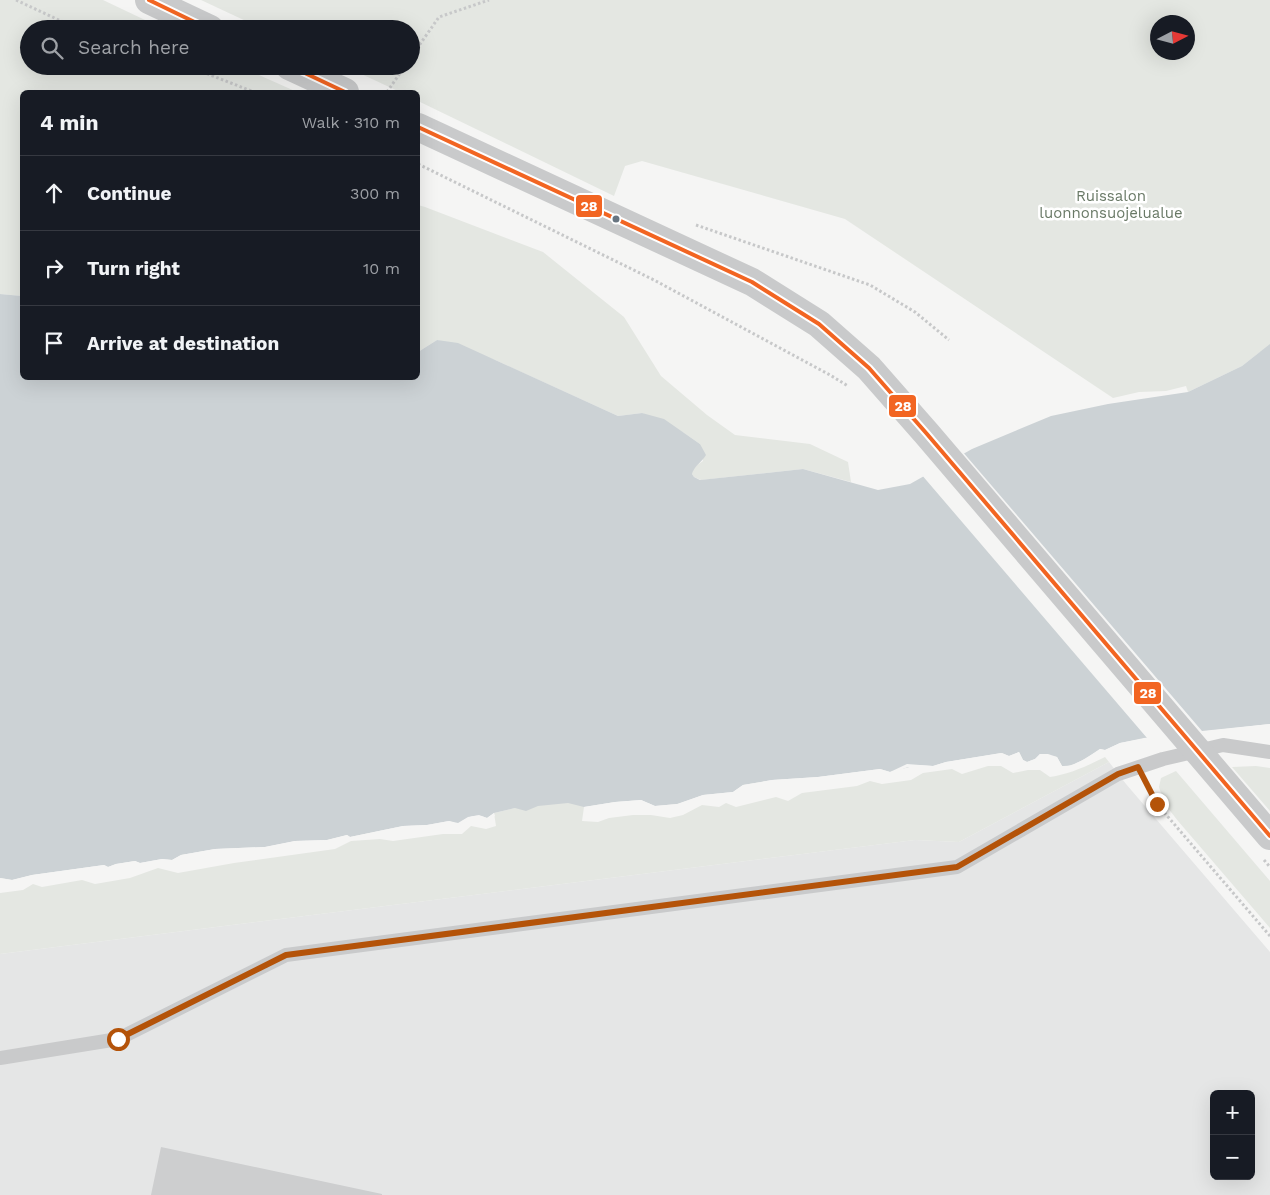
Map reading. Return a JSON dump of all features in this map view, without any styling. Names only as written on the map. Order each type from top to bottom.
[{"type":"street","points":[[150,0],[191,20]]},
{"type":"street","points":[[308,75],[340,90]]},
{"type":"street","points":[[420,128],[752,282],[819,324],[869,368],[1270,836]]},
{"type":"lane","points":[[0,1058],[118,1039],[286,955],[957,867],[1118,774],[1163,759],[1223,746],[1270,752]]},
{"type":"path","points":[[16,0],[59,20]]},
{"type":"path","points":[[420,44],[438,17],[489,0]]},
{"type":"path","points":[[211,75],[249,90]]},
{"type":"path","points":[[388,90],[399,75]]},
{"type":"path","points":[[420,165],[654,280],[849,387]]},
{"type":"path","points":[[696,225],[870,285],[914,312],[949,340]]},
{"type":"path","points":[[1138,767],[1157,804],[1270,936]]},
{"type":"shaded area","points":[[0,294],[20,296],[20,380],[420,380],[420,351],[437,340],[458,343],[618,416],[642,413],[664,419],[700,444],[706,455],[692,474],[700,480],[803,469],[878,490],[910,484],[972,449],[1051,416],[1108,404],[1188,392],[1242,366],[1270,344],[1270,724],[1144,738],[1120,743],[1105,750],[1100,749],[1082,760],[1067,766],[1062,766],[1057,757],[1040,754],[1035,759],[1027,762],[1023,760],[1019,752],[1009,756],[1001,753],[933,766],[917,765],[890,772],[880,769],[818,777],[772,780],[743,785],[733,792],[703,795],[678,804],[655,806],[641,800],[584,807],[568,803],[538,806],[526,811],[515,808],[494,813],[487,818],[472,816],[458,824],[449,821],[427,825],[403,826],[327,840],[295,841],[265,847],[215,849],[181,855],[172,860],[162,859],[140,863],[135,861],[108,867],[104,865],[32,875],[12,880],[0,878]]},
{"type":"shaded area","points":[[1109,762],[1270,952],[1270,1195],[0,1195],[0,954],[915,840],[959,842]]},
{"type":"green space","points":[[0,0],[103,0],[145,20],[20,20],[20,75],[259,75],[293,90],[20,90],[20,296],[0,294]]},
{"type":"green space","name":"Ruissalon luonnonsuojelualue","points":[[201,0],[1270,0],[1270,359],[1260,352],[1242,366],[1188,392],[1186,386],[1166,391],[1139,392],[1113,398],[845,219],[642,161],[625,166],[614,196],[420,102],[420,90],[396,90],[363,75],[420,75],[420,20],[244,20]]},
{"type":"green space","points":[[420,206],[543,252],[624,317],[661,376],[707,415],[735,435],[810,444],[848,462],[851,482],[803,469],[701,480],[692,474],[693,468],[703,461],[700,444],[684,433],[642,413],[618,416],[495,360],[437,340],[420,351]]},
{"type":"green space","points":[[1105,757],[1109,762],[959,842],[915,840],[0,954],[0,893],[23,890],[33,884],[42,887],[82,880],[95,884],[130,878],[158,868],[178,873],[335,849],[351,841],[380,839],[393,841],[443,834],[462,834],[471,826],[486,829],[496,826],[494,813],[515,808],[584,800],[582,821],[598,822],[609,818],[633,815],[670,818],[683,815],[702,805],[719,807],[726,803],[736,807],[776,797],[788,801],[802,793],[857,786],[870,781],[882,784],[911,780],[923,773],[952,769],[962,774],[988,766],[1001,766],[1013,773],[1040,770],[1050,777],[1071,772]]},
{"type":"green space","points":[[1256,766],[1270,768],[1270,811],[1232,767]]},
{"type":"green space","points":[[1176,771],[1270,881],[1270,928],[1164,803],[1159,787],[1161,778]]},
{"type":"pier","points":[[962,451],[1202,731],[1270,724],[1270,726],[1144,740],[1121,745],[1106,753],[1100,752],[1068,769],[1061,769],[1055,759],[1048,757],[1041,757],[1027,764],[1021,761],[1018,755],[1009,758],[1001,756],[933,769],[908,767],[890,774],[880,772],[744,787],[734,794],[704,797],[678,806],[655,809],[640,802],[584,810],[584,807],[641,800],[655,806],[677,804],[703,795],[733,792],[743,785],[772,780],[818,777],[880,769],[890,772],[907,764],[933,766],[946,762],[1002,753],[1009,756],[1019,752],[1023,760],[1027,762],[1035,759],[1040,754],[1048,754],[1057,757],[1062,766],[1068,767],[1100,749],[1105,750],[1120,743],[1147,738],[921,474]]},
{"type":"pier","points":[[494,813],[495,816],[488,820],[479,818],[469,820],[458,826],[449,824],[428,828],[404,829],[351,839],[346,838],[328,843],[295,843],[265,850],[215,852],[182,857],[172,863],[162,861],[140,866],[135,864],[116,866],[109,869],[104,867],[33,877],[12,882],[0,881],[0,878],[12,880],[32,875],[104,865],[108,867],[135,861],[140,863],[162,859],[172,860],[181,855],[215,849],[265,847],[295,841],[327,840],[347,835],[350,837],[403,826],[427,825],[449,821],[458,823],[468,817],[479,815],[487,818]]},
{"type":"building","points":[[161,1147],[382,1194],[382,1195],[151,1195]]},
{"type":"transit line","name":"28","points":[[149,0],[190,20]]},
{"type":"transit line","name":"28","points":[[309,75],[341,90]]},
{"type":"transit line","name":"28","points":[[420,128],[752,282],[819,324],[869,368],[1270,836]]},
{"type":"route","points":[[118,1039],[286,955],[957,867],[1118,774],[1138,767],[1157,804]]}]
